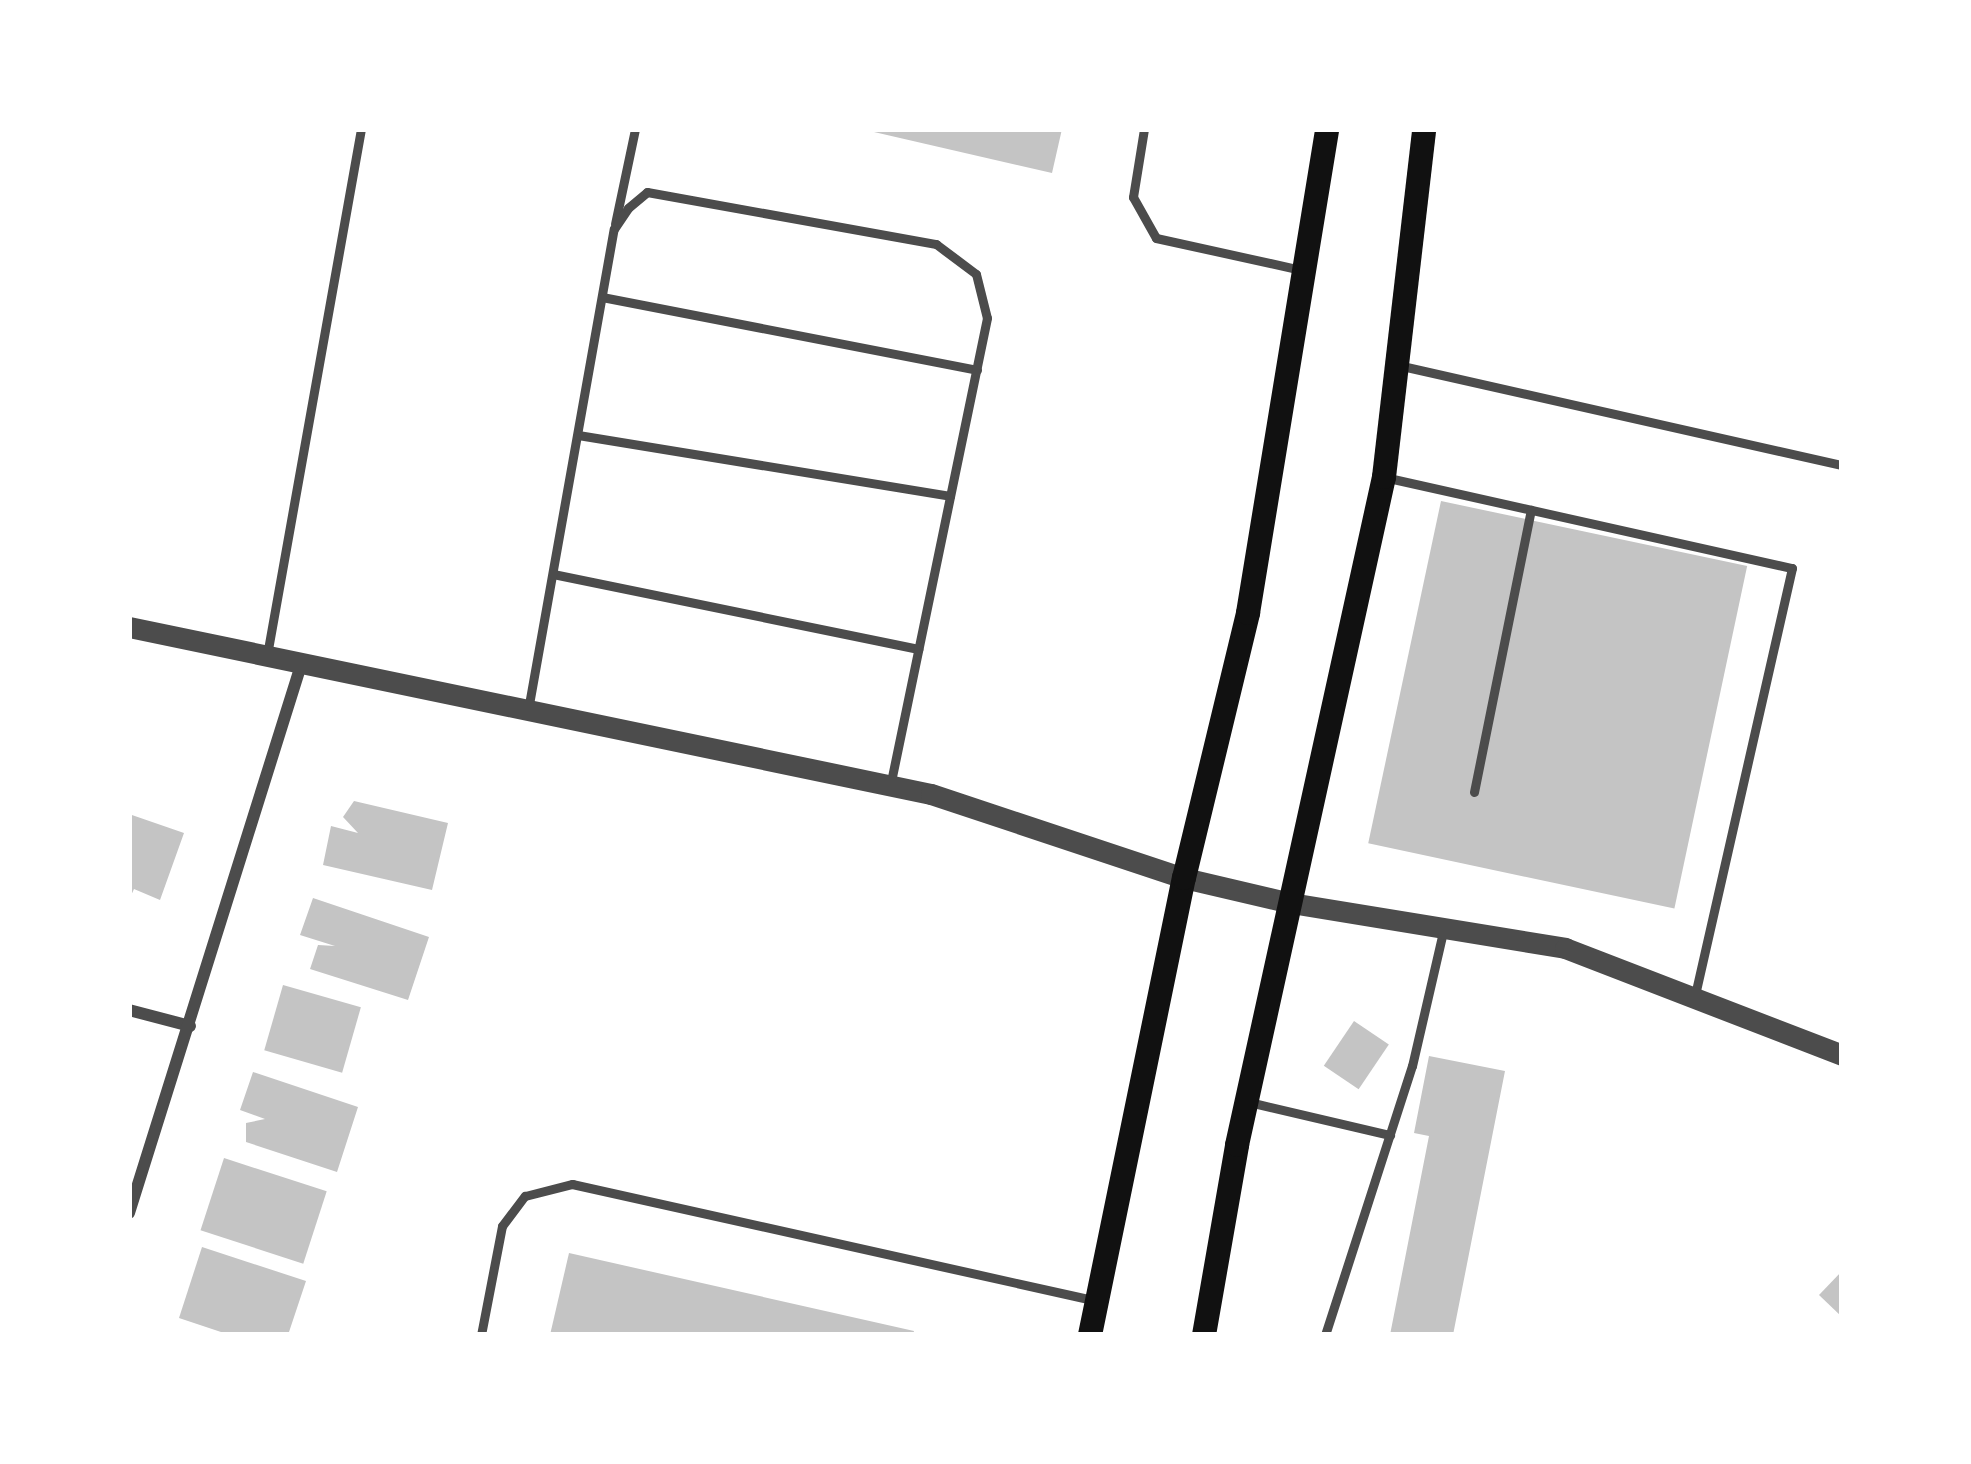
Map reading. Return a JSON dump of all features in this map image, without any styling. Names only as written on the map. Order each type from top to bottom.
[{"type":"main road","points":[[1090,1335],[1184,878],[1248,613],[1327,129]]},
{"type":"main road","points":[[1204,1335],[1247,1102],[1384,477],[1424,129]]},
{"type":"street","points":[[129,627],[890,785],[1184,878],[1292,903],[1443,932],[1565,948],[1842,1055]]},
{"type":"street","points":[[129,1213],[302,662]]},
{"type":"street","points":[[129,1010],[190,1025]]},
{"type":"lane","points":[[267,655],[361,129]]},
{"type":"lane","points":[[527,710],[634,129]]},
{"type":"lane","points":[[1144,129],[1133,197],[1156,238],[1307,272]]},
{"type":"lane","points":[[614,229],[647,191],[936,244],[976,274],[987,318],[890,785]]},
{"type":"lane","points":[[602,297],[976,370]]},
{"type":"lane","points":[[1397,364],[1842,465]]},
{"type":"lane","points":[[578,435],[950,496]]},
{"type":"lane","points":[[1384,477],[1792,568],[1694,998]]},
{"type":"lane","points":[[1474,792],[1531,510]]},
{"type":"lane","points":[[553,574],[918,649]]},
{"type":"lane","points":[[1325,1335],[1390,1135],[1443,932]]},
{"type":"lane","points":[[1247,1102],[1390,1135]]},
{"type":"lane","points":[[481,1335],[502,1226],[524,1196],[572,1184],[1097,1301]]},
{"type":"building","points":[[861,129],[1062,129],[1052,173]]},
{"type":"building","points":[[1441,501],[1747,566],[1674,908],[1368,843]]},
{"type":"building","points":[[354,801],[448,823],[432,890],[323,865],[331,826],[358,833],[343,817]]},
{"type":"building","points":[[129,814],[184,833],[160,900],[134,889],[129,900]]},
{"type":"building","points":[[313,898],[429,937],[408,1000],[310,969],[318,945],[335,946],[300,935]]},
{"type":"building","points":[[283,985],[361,1007],[342,1073],[264,1050]]},
{"type":"building","points":[[1354,1021],[1389,1044],[1359,1089],[1324,1066]]},
{"type":"building","points":[[1429,1056],[1505,1071],[1453,1335],[1390,1335],[1429,1136],[1414,1133]]},
{"type":"building","points":[[253,1072],[358,1107],[337,1172],[246,1142],[246,1123],[265,1119],[240,1110]]},
{"type":"building","points":[[224,1158],[327,1191],[303,1264],[201,1230]]},
{"type":"building","points":[[202,1247],[306,1281],[288,1335],[230,1335],[179,1318]]},
{"type":"building","points":[[569,1253],[914,1331],[913,1335],[550,1335]]},
{"type":"building","points":[[1842,1271],[1842,1317],[1819,1295]]}]
